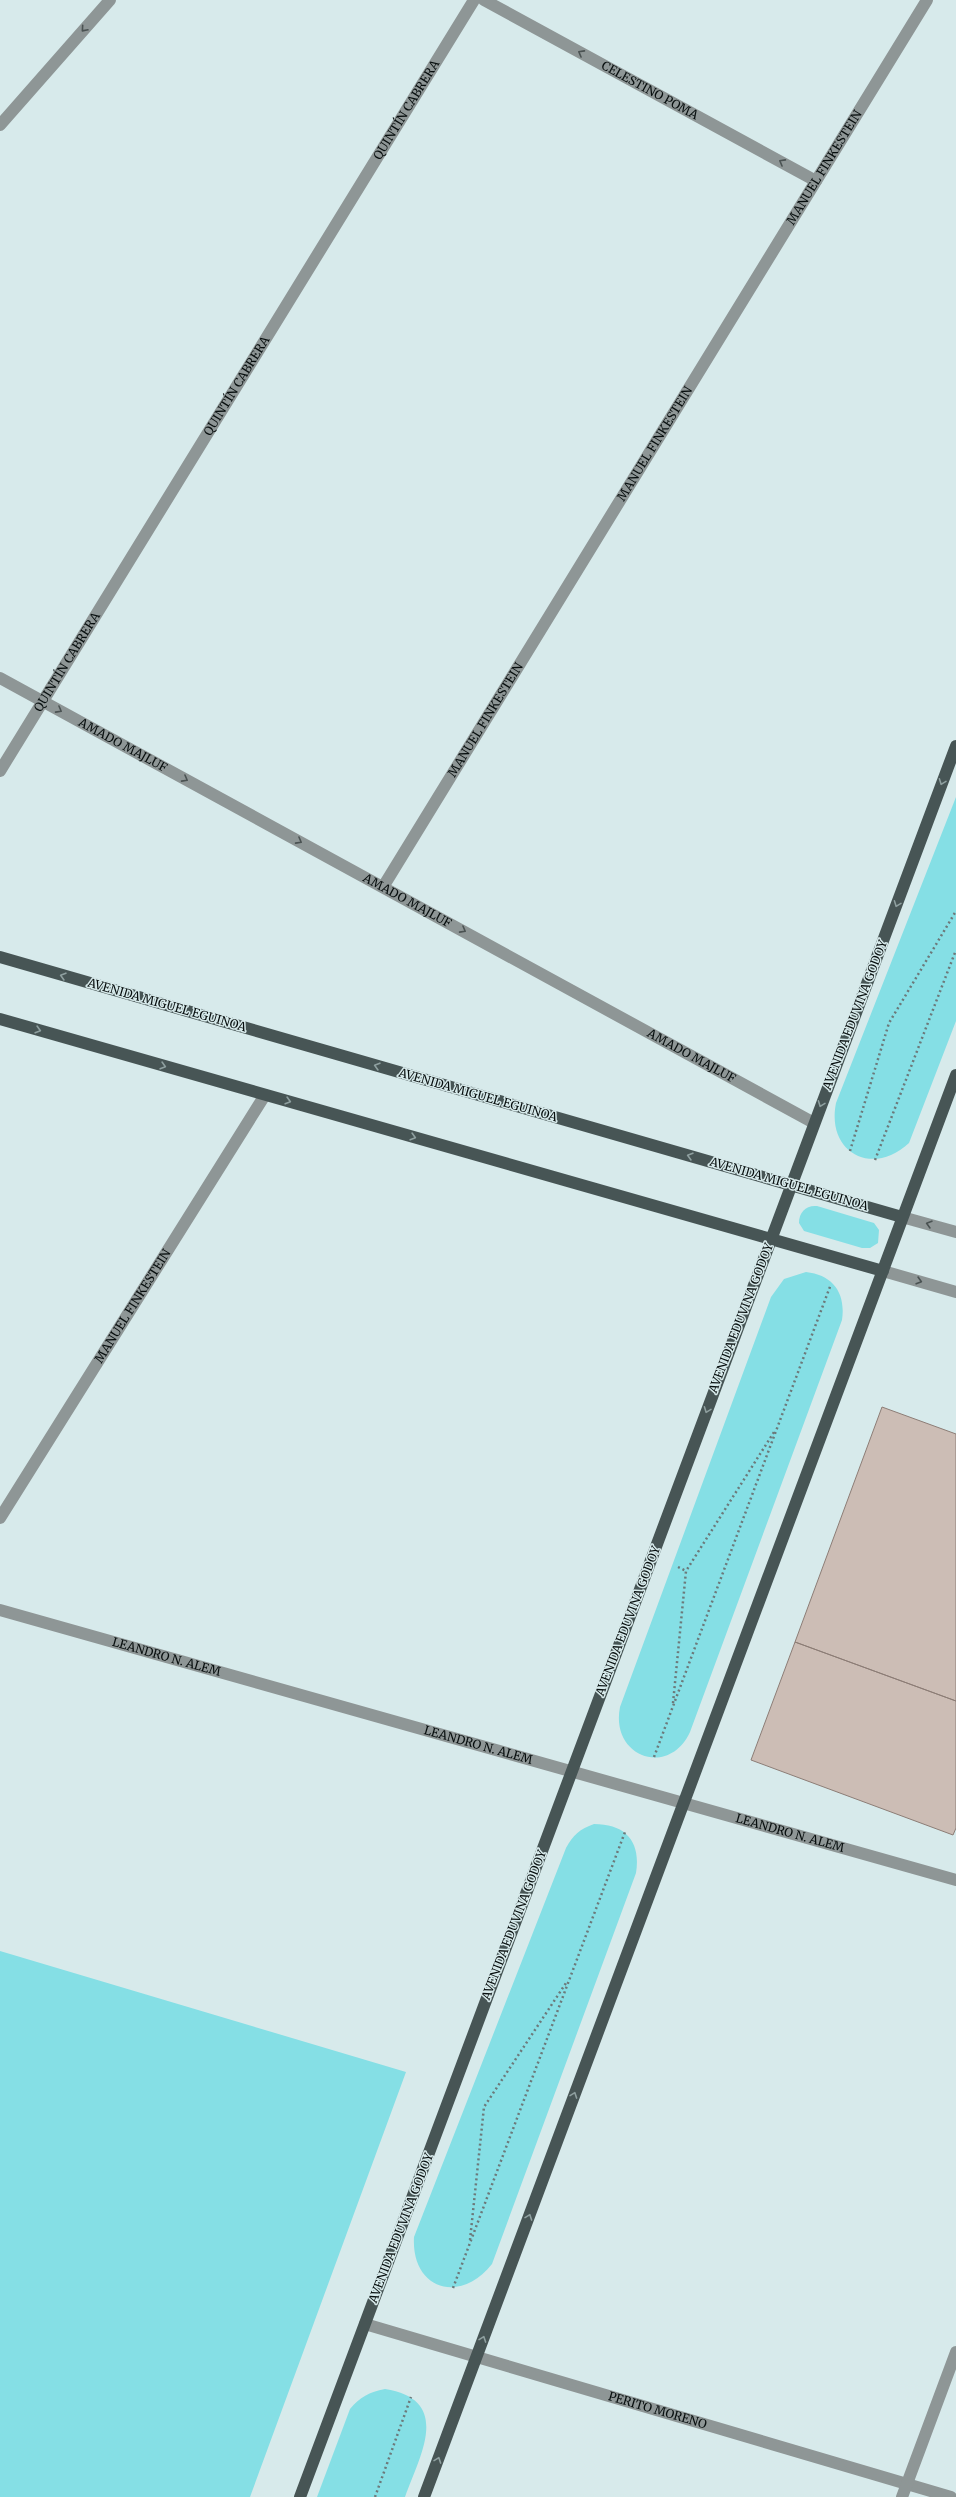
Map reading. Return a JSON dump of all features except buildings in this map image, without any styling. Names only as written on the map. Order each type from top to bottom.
[{"type":"main road","name":"AVENIDA EDUVINA GODOY","points":[[300,2497],[956,746]]},
{"type":"main road","name":"AVENIDA MIGUEL EGUINOA","points":[[0,957],[902,1217]]},
{"type":"main road","points":[[0,1019],[883,1271]]},
{"type":"main road","points":[[424,2497],[956,1075]]},
{"type":"street","points":[[0,125],[110,0]]},
{"type":"street","name":"QUINTÍN CABRERA","points":[[0,771],[474,0]]},
{"type":"street","name":"CELESTINO POMA","points":[[484,0],[816,181]]},
{"type":"street","name":"MANUEL FINKESTEIN","points":[[383,887],[927,0]]},
{"type":"street","name":"AMADO MAJLUF","points":[[0,678],[814,1123]]},
{"type":"street","name":"MANUEL FINKESTEIN","points":[[0,1518],[265,1095]]},
{"type":"street","name":"AVENIDA MIGUEL EGUINOA","points":[[902,1217],[956,1232]]},
{"type":"street","points":[[883,1271],[956,1292]]},
{"type":"street","name":"LEANDRO N. ALEM","points":[[0,1610],[956,1880]]},
{"type":"street","name":"PERITO MORENO","points":[[365,2324],[951,2497]]},
{"type":"street","points":[[902,2497],[956,2352]]},
{"type":"path","points":[[850,1151],[889,1023],[956,911]]},
{"type":"path","points":[[875,1160],[956,950]]},
{"type":"path","points":[[654,1757],[832,1282]]},
{"type":"path","points":[[672,1708],[686,1570],[778,1427]]},
{"type":"path","points":[[453,2288],[625,1832]]},
{"type":"path","points":[[470,2245],[484,2107],[570,1978]]},
{"type":"path","points":[[375,2497],[412,2398]]},
{"type":"shaded area","points":[[956,797],[956,1021],[909,1143],[895,1153],[881,1158],[867,1158],[855,1154],[845,1147],[838,1135],[835,1120],[836,1103]]},
{"type":"shaded area","points":[[817,1206],[874,1223],[879,1230],[878,1243],[870,1248],[862,1248],[804,1231],[799,1223],[800,1216],[806,1208]]},
{"type":"shaded area","points":[[806,1272],[824,1277],[836,1287],[842,1302],[842,1320],[690,1732],[681,1746],[669,1755],[656,1757],[643,1756],[632,1749],[624,1738],[619,1724],[620,1707],[771,1297],[784,1279]]},
{"type":"shaded area","points":[[594,1824],[615,1827],[623,1831],[629,1837],[636,1852],[636,1873],[492,2264],[479,2277],[466,2284],[452,2287],[440,2285],[429,2279],[420,2269],[415,2255],[414,2237],[566,1848],[571,1839],[577,1833]]},
{"type":"shaded area","points":[[0,1951],[406,2072],[250,2497],[0,2497]]},
{"type":"shaded area","points":[[385,2389],[406,2395],[419,2405],[425,2417],[426,2431],[423,2447],[405,2497],[317,2497],[350,2409],[357,2401],[365,2396]]}]
